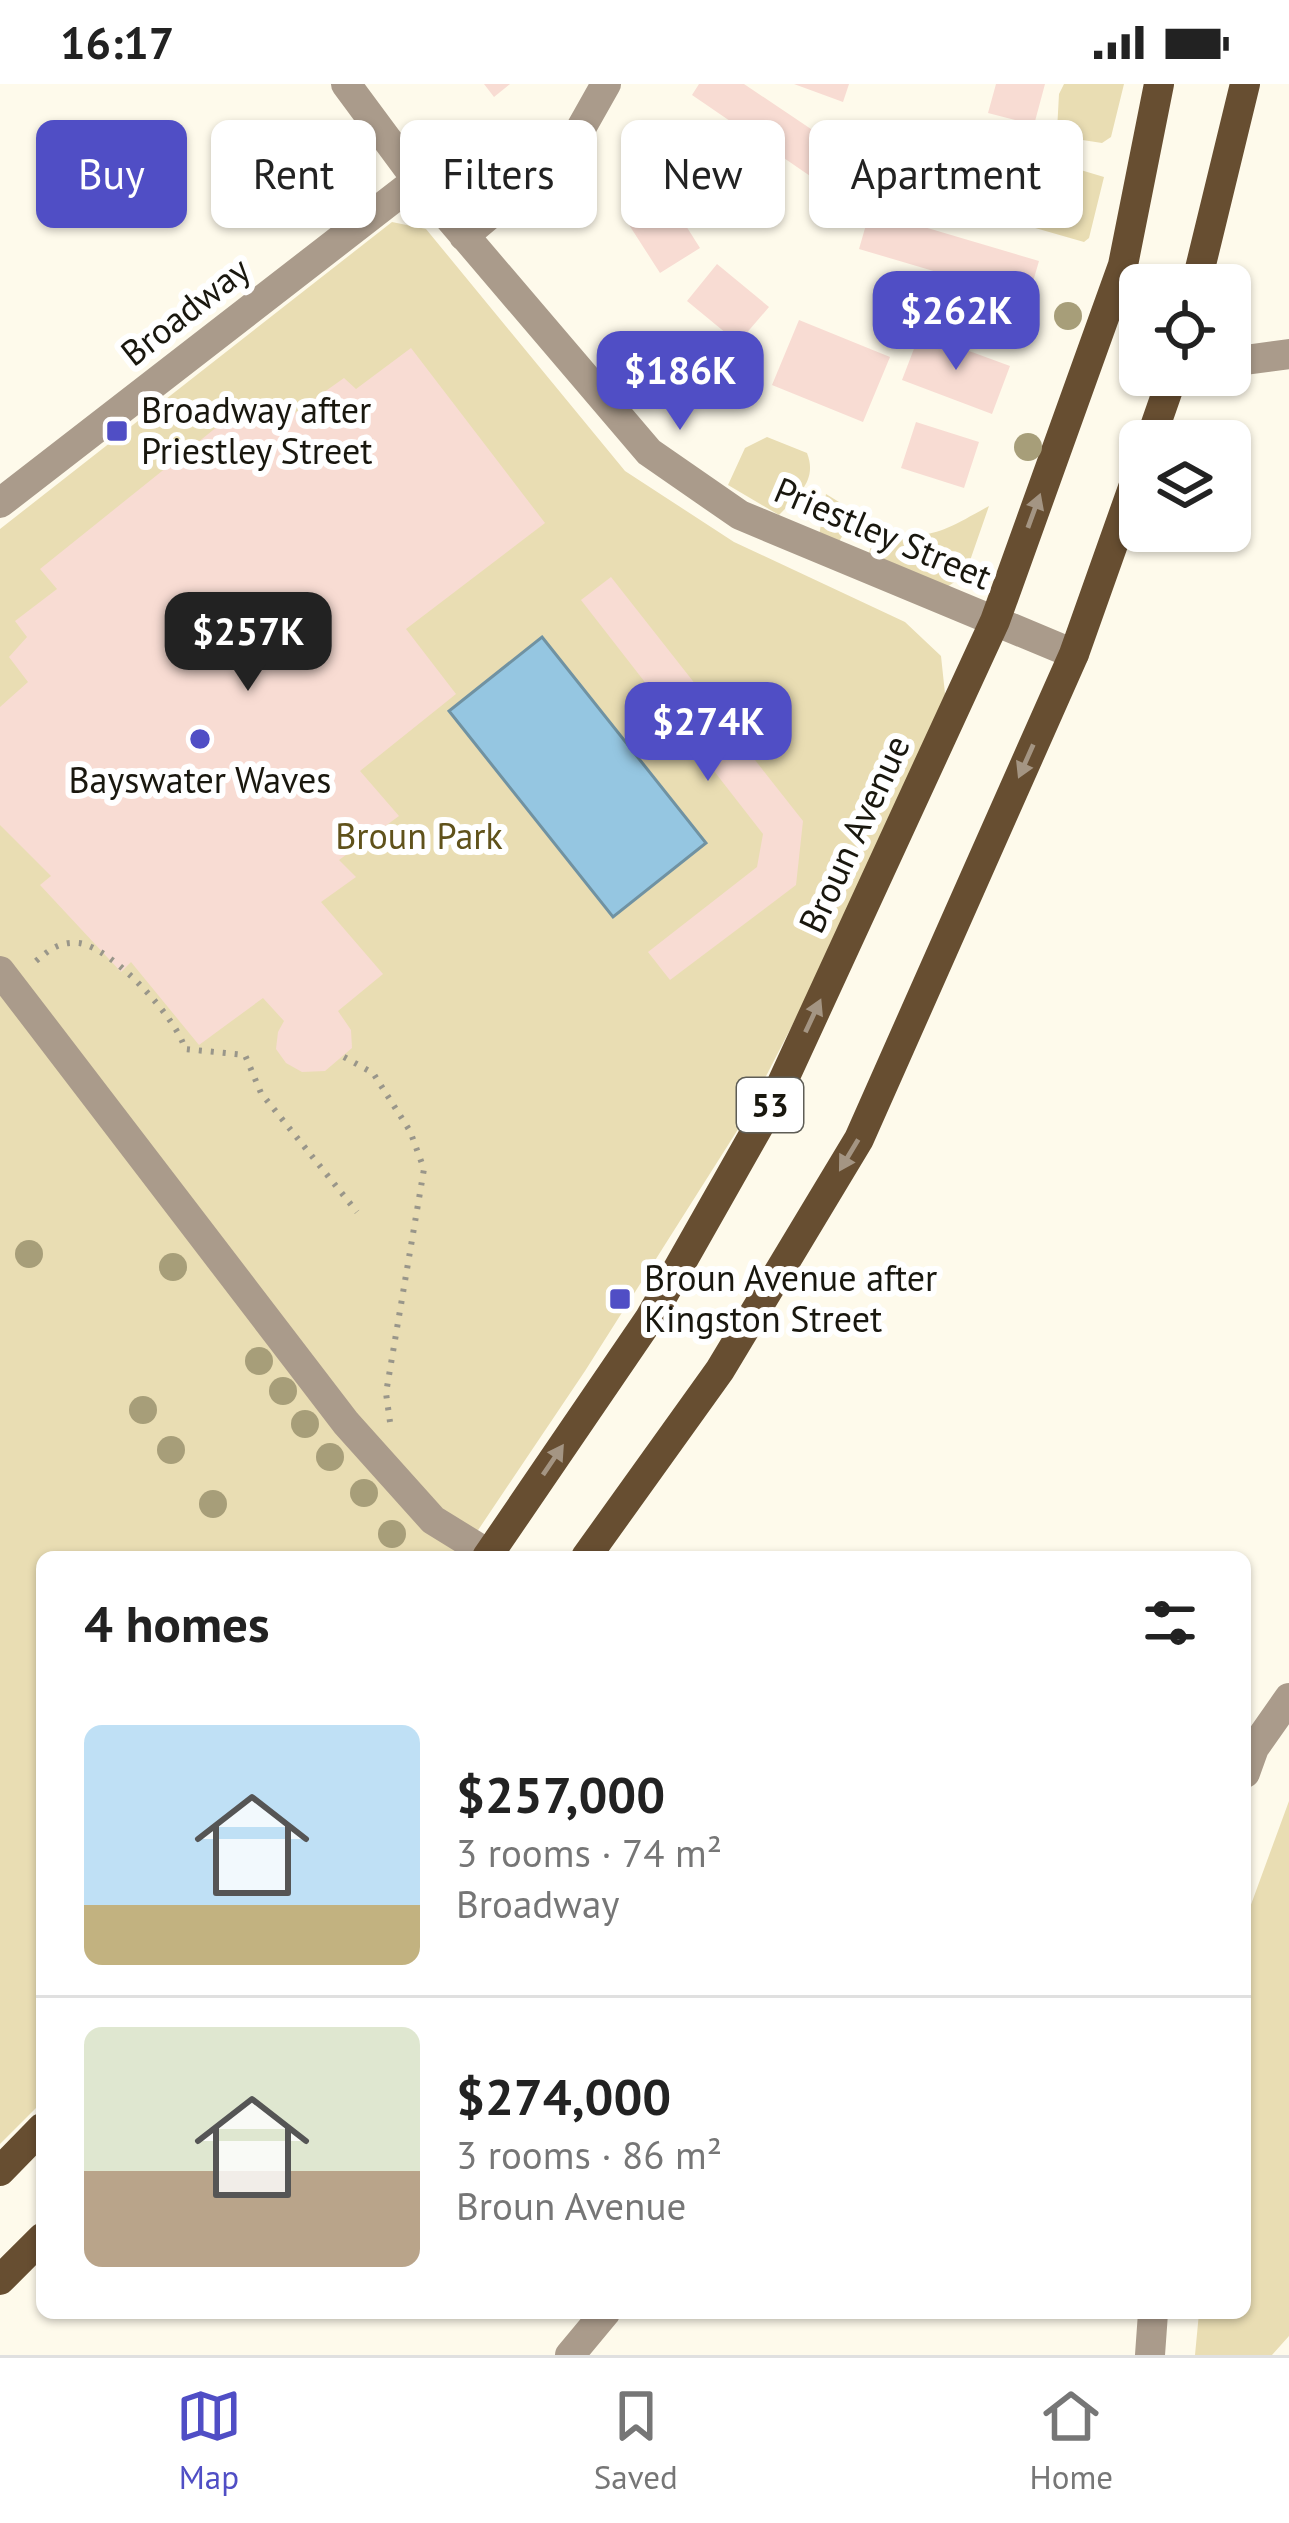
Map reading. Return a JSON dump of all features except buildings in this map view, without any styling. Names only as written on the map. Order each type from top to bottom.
[{"type":"main road","name":"Broun Avenue","points":[[493,1551],[650,1318],[777,1094],[994,621],[1123,265],[1159,84]]},
{"type":"main road","points":[[1201,264],[1245,84]]},
{"type":"main road","name":"53","points":[[590,1551],[720,1370],[859,1138],[1074,654],[1119,527]]},
{"type":"main road","points":[[0,2170],[36,2134]]},
{"type":"main road","points":[[0,2280],[36,2244]]},
{"type":"street","name":"Priestley Street","points":[[346,84],[400,157]]},
{"type":"street","points":[[464,236],[571,146],[606,84]]},
{"type":"street","name":"Broadway","points":[[0,503],[400,193]]},
{"type":"street","name":"Priestley Street","points":[[457,228],[649,452],[740,515],[1074,654]]},
{"type":"street","points":[[1251,359],[1289,354]]},
{"type":"street","points":[[0,971],[346,1423],[433,1520],[482,1551]]},
{"type":"street","points":[[1251,1756],[1289,1698]]},
{"type":"street","points":[[570,2355],[600,2319]]},
{"type":"street","points":[[1150,2355],[1153,2319]]},
{"type":"path","points":[[48,951],[82,943],[134,976],[181,1033],[185,1049],[245,1055],[260,1093],[357,1212]]},
{"type":"path","points":[[344,1058],[374,1073],[410,1131],[424,1169],[386,1393],[392,1435]]},
{"type":"green space","points":[[1064,84],[1124,84],[1111,137],[1102,143],[1083,140],[1083,120],[1058,120]]},
{"type":"green space","points":[[1083,171],[1104,177],[1089,238],[1084,242],[1035,228],[1083,228]]},
{"type":"green space","name":"Broun Park","points":[[392,222],[400,228],[426,229],[625,471],[734,542],[905,622],[941,656],[946,703],[876,862],[742,1123],[464,1551],[36,1551],[36,2108],[0,2144],[0,529]]},
{"type":"green space","points":[[767,437],[807,453],[810,463],[804,487],[779,515],[728,485],[745,448]]},
{"type":"green space","points":[[826,494],[852,510],[851,522],[838,543],[819,536]]},
{"type":"green space","points":[[989,506],[965,575],[947,587],[867,563],[875,526],[908,534],[934,533]]},
{"type":"green space","points":[[1289,1801],[1289,2336],[1272,2355],[1195,2355],[1198,2319],[1251,2319],[1251,1905]]},
{"type":"water","points":[[542,637],[706,843],[613,917],[449,711]]},
{"type":"place","name":"Broadway after Priestley Street","points":[[117,431]]},
{"type":"place","name":"Bayswater Waves","points":[[200,739]]},
{"type":"place","name":"Broun Avenue after Kingston Street","points":[[620,1299]]}]
